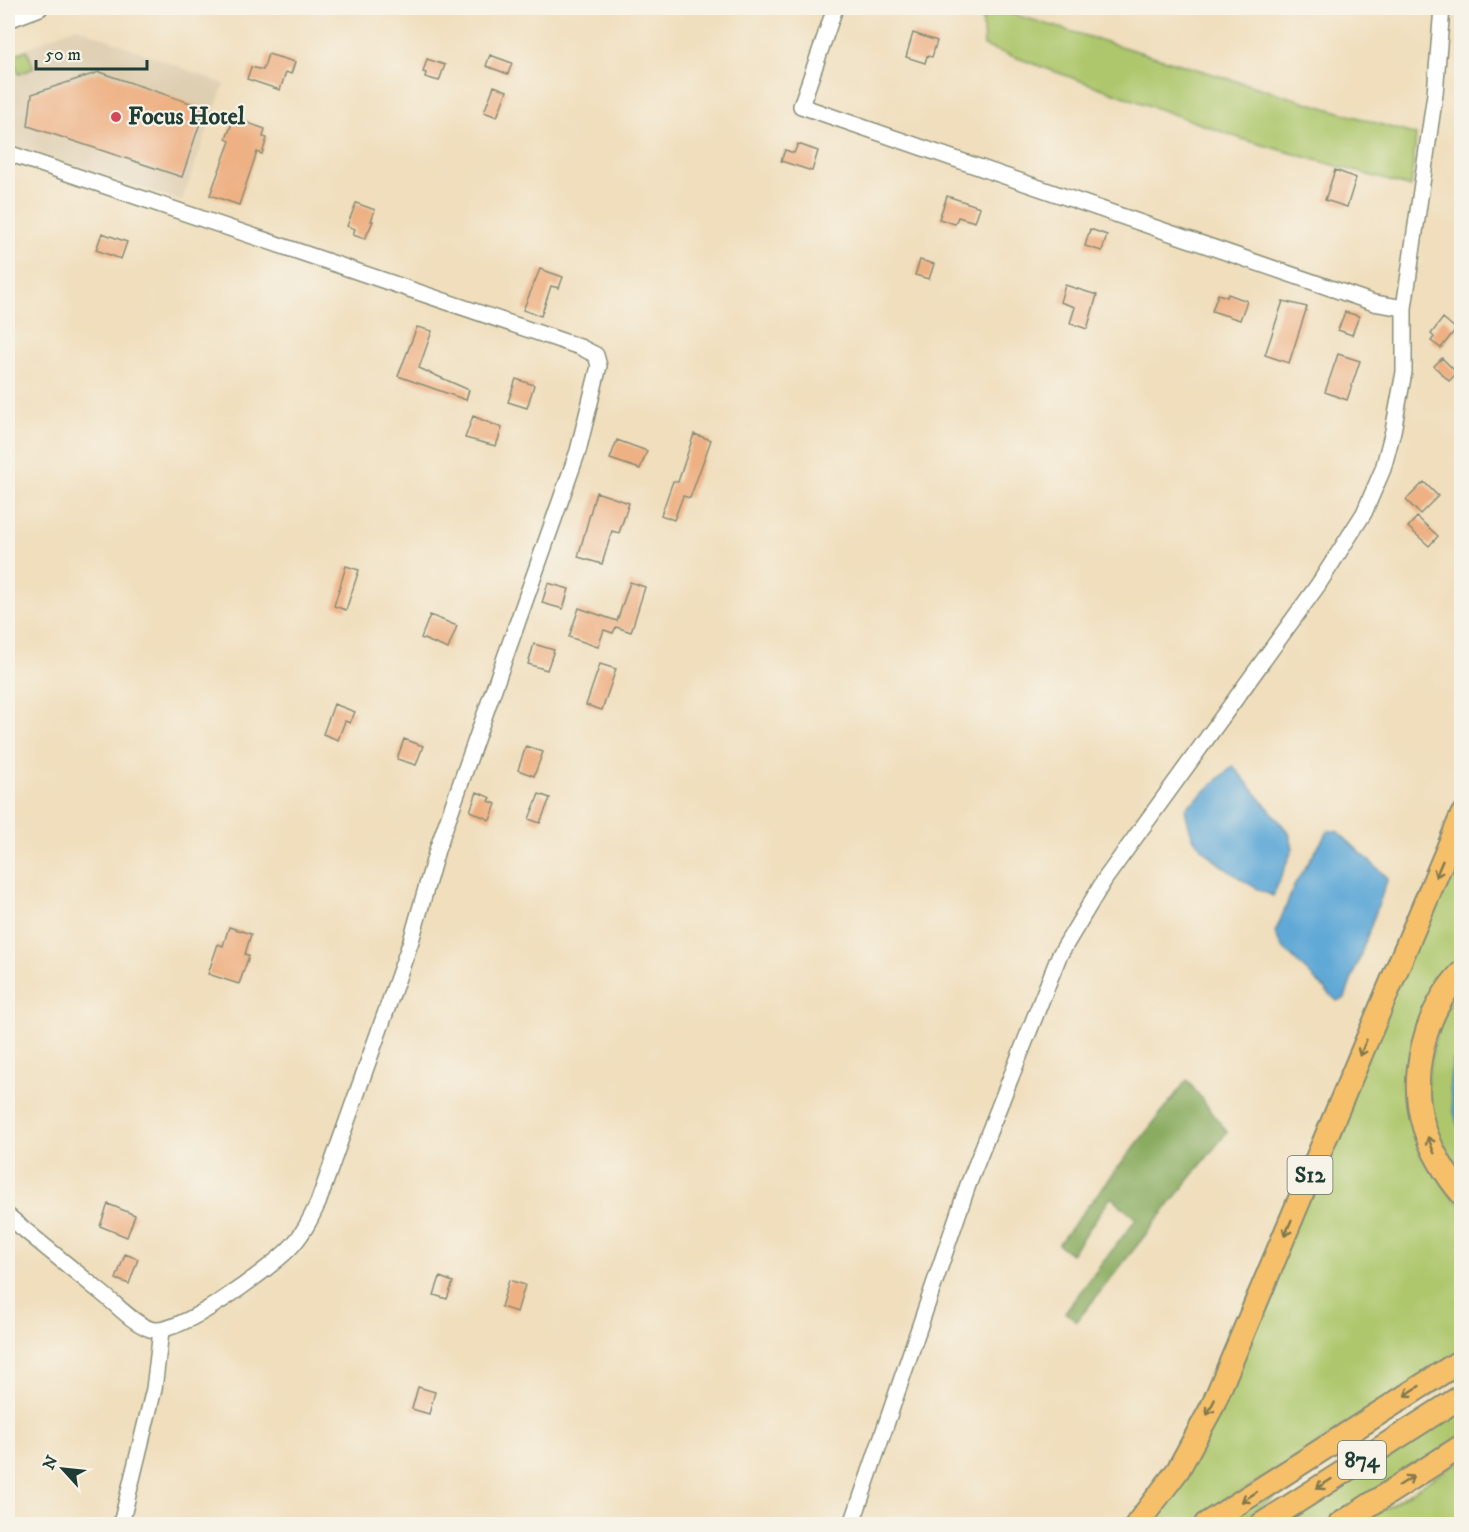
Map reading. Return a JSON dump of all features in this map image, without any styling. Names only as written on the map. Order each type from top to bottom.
[{"type":"highway","name":"S12","points":[[1137,1524],[1178,1470],[1212,1407],[1461,815]]},
{"type":"highway","points":[[1461,972],[1446,991],[1426,1033],[1418,1082],[1419,1104],[1427,1135],[1438,1163],[1461,1194]]},
{"type":"highway","points":[[1206,1524],[1461,1360]]},
{"type":"highway","name":"874","points":[[1262,1524],[1461,1396]]},
{"type":"highway","name":"874","points":[[1340,1524],[1461,1446]]},
{"type":"street","points":[[8,20],[40,8]]},
{"type":"street","points":[[835,8],[801,106],[1374,303],[1404,308]]},
{"type":"street","points":[[852,1524],[968,1185],[1059,956],[1105,879],[1318,585],[1364,513],[1383,469],[1404,372],[1404,308],[1435,94],[1442,8]]},
{"type":"street","points":[[8,153],[580,347],[596,355],[599,366],[578,451],[437,850],[411,941],[318,1203],[306,1228],[289,1249],[247,1283],[206,1310],[172,1328],[161,1331],[152,1330],[128,1314],[8,1216]]},
{"type":"street","points":[[121,1524],[154,1389],[161,1331]]},
{"type":"shaded area","points":[[76,27],[224,84],[182,201],[8,145],[8,56]]},
{"type":"green space","points":[[982,8],[993,8],[1416,135],[1411,187],[1242,139],[984,46]]},
{"type":"green space","points":[[27,50],[34,68],[19,74],[12,56]]},
{"type":"green space","points":[[1461,840],[1461,962],[1417,1038],[1447,1190],[1461,1206],[1461,1352],[1191,1524],[1148,1524]]},
{"type":"green space","points":[[1461,987],[1461,1180],[1433,1127],[1428,1092],[1432,1054],[1437,1035],[1451,1001]]},
{"type":"green space","points":[[1187,1080],[1227,1132],[1077,1321],[1065,1312],[1136,1219],[1111,1197],[1071,1254],[1058,1244]]},
{"type":"green space","points":[[1461,1367],[1461,1375],[1234,1524],[1216,1524]]},
{"type":"green space","points":[[1461,1406],[1461,1437],[1325,1524],[1277,1524]]},
{"type":"green space","points":[[1461,1460],[1461,1524],[1361,1524]]},
{"type":"water","points":[[1233,766],[1289,833],[1293,848],[1273,896],[1241,879],[1218,863],[1199,845],[1189,827],[1185,809]]},
{"type":"water","points":[[1328,831],[1337,831],[1388,878],[1345,998],[1337,1001],[1282,947],[1275,933],[1295,884]]},
{"type":"water","points":[[1461,1038],[1462,1135],[1453,1110],[1450,1087],[1452,1064]]},
{"type":"building","points":[[913,33],[937,41],[932,57],[927,56],[925,63],[906,57]]},
{"type":"building","points":[[268,54],[295,62],[291,74],[286,72],[280,90],[247,79],[251,67],[263,70]]},
{"type":"building","points":[[490,55],[512,63],[508,74],[486,66]]},
{"type":"building","points":[[427,59],[445,65],[439,81],[425,77],[426,73],[423,72]]},
{"type":"building","name":"Focus Hotel","points":[[99,72],[205,108],[182,177],[28,126],[32,94]]},
{"type":"building","points":[[494,86],[507,91],[497,117],[484,112]]},
{"type":"building","points":[[234,118],[265,129],[263,137],[267,138],[262,154],[257,152],[239,205],[210,195],[230,141],[226,139]]},
{"type":"building","points":[[798,144],[818,151],[812,171],[781,161],[785,150],[794,153]]},
{"type":"building","points":[[1335,170],[1356,178],[1347,207],[1325,200]]},
{"type":"building","points":[[947,196],[980,207],[975,222],[958,217],[955,224],[939,219]]},
{"type":"building","points":[[356,203],[375,210],[365,239],[353,235],[355,229],[347,226]]},
{"type":"building","points":[[1090,229],[1107,235],[1102,251],[1085,246]]},
{"type":"building","points":[[102,233],[127,242],[121,259],[96,250]]},
{"type":"building","points":[[920,260],[934,264],[929,279],[915,275]]},
{"type":"building","points":[[540,269],[563,277],[559,288],[551,286],[541,316],[523,310]]},
{"type":"building","points":[[1065,285],[1097,295],[1087,329],[1070,323],[1075,307],[1060,302]]},
{"type":"building","points":[[1218,294],[1227,297],[1228,294],[1247,301],[1240,320],[1212,311]]},
{"type":"building","points":[[1283,301],[1307,307],[1289,363],[1265,355]]},
{"type":"building","points":[[1345,312],[1359,316],[1352,335],[1338,330]]},
{"type":"building","points":[[1443,318],[1456,329],[1441,348],[1431,341],[1434,337],[1431,334]]},
{"type":"building","points":[[417,327],[432,331],[419,368],[469,390],[466,400],[398,376]]},
{"type":"building","points":[[1338,354],[1360,361],[1347,400],[1325,392]]},
{"type":"building","points":[[1442,358],[1457,373],[1449,381],[1434,366]]},
{"type":"building","points":[[516,379],[534,385],[527,408],[508,402]]},
{"type":"building","points":[[473,416],[502,428],[496,446],[465,438]]},
{"type":"building","points":[[694,434],[711,440],[690,498],[683,496],[674,520],[661,515],[673,481],[678,482]]},
{"type":"building","points":[[617,440],[647,451],[640,469],[610,459]]},
{"type":"building","points":[[1424,482],[1438,496],[1420,514],[1406,500]]},
{"type":"building","points":[[596,492],[629,503],[619,533],[612,531],[602,564],[578,557]]},
{"type":"building","points":[[1417,517],[1438,536],[1429,546],[1408,527]]},
{"type":"building","points":[[346,566],[359,570],[346,610],[334,606]]},
{"type":"building","points":[[630,582],[645,587],[631,632],[616,627],[613,633],[604,630],[598,647],[569,637],[579,608],[617,621]]},
{"type":"building","points":[[548,583],[569,589],[563,609],[542,603]]},
{"type":"building","points":[[430,615],[457,626],[448,649],[421,638]]},
{"type":"building","points":[[534,644],[554,650],[547,670],[528,664]]},
{"type":"building","points":[[600,664],[616,669],[602,710],[586,705]]},
{"type":"building","points":[[334,704],[355,712],[350,723],[345,721],[338,740],[323,734]]},
{"type":"building","points":[[404,739],[423,746],[416,765],[397,759]]},
{"type":"building","points":[[526,746],[543,752],[534,776],[518,770]]},
{"type":"building","points":[[477,792],[491,798],[489,801],[496,804],[490,820],[470,811]]},
{"type":"building","points":[[539,794],[550,798],[540,823],[529,819]]},
{"type":"building","points":[[229,927],[251,934],[245,954],[249,956],[239,984],[208,974],[218,944],[223,946]]},
{"type":"building","points":[[108,1204],[135,1215],[127,1237],[100,1226]]},
{"type":"building","points":[[125,1254],[138,1259],[129,1284],[116,1279]]},
{"type":"building","points":[[440,1277],[453,1282],[447,1299],[434,1295]]},
{"type":"building","points":[[509,1280],[525,1285],[517,1312],[501,1307]]},
{"type":"building","points":[[418,1387],[435,1392],[429,1414],[412,1409]]},
{"type":"place","name":"Focus Hotel","points":[[116,117]]}]
